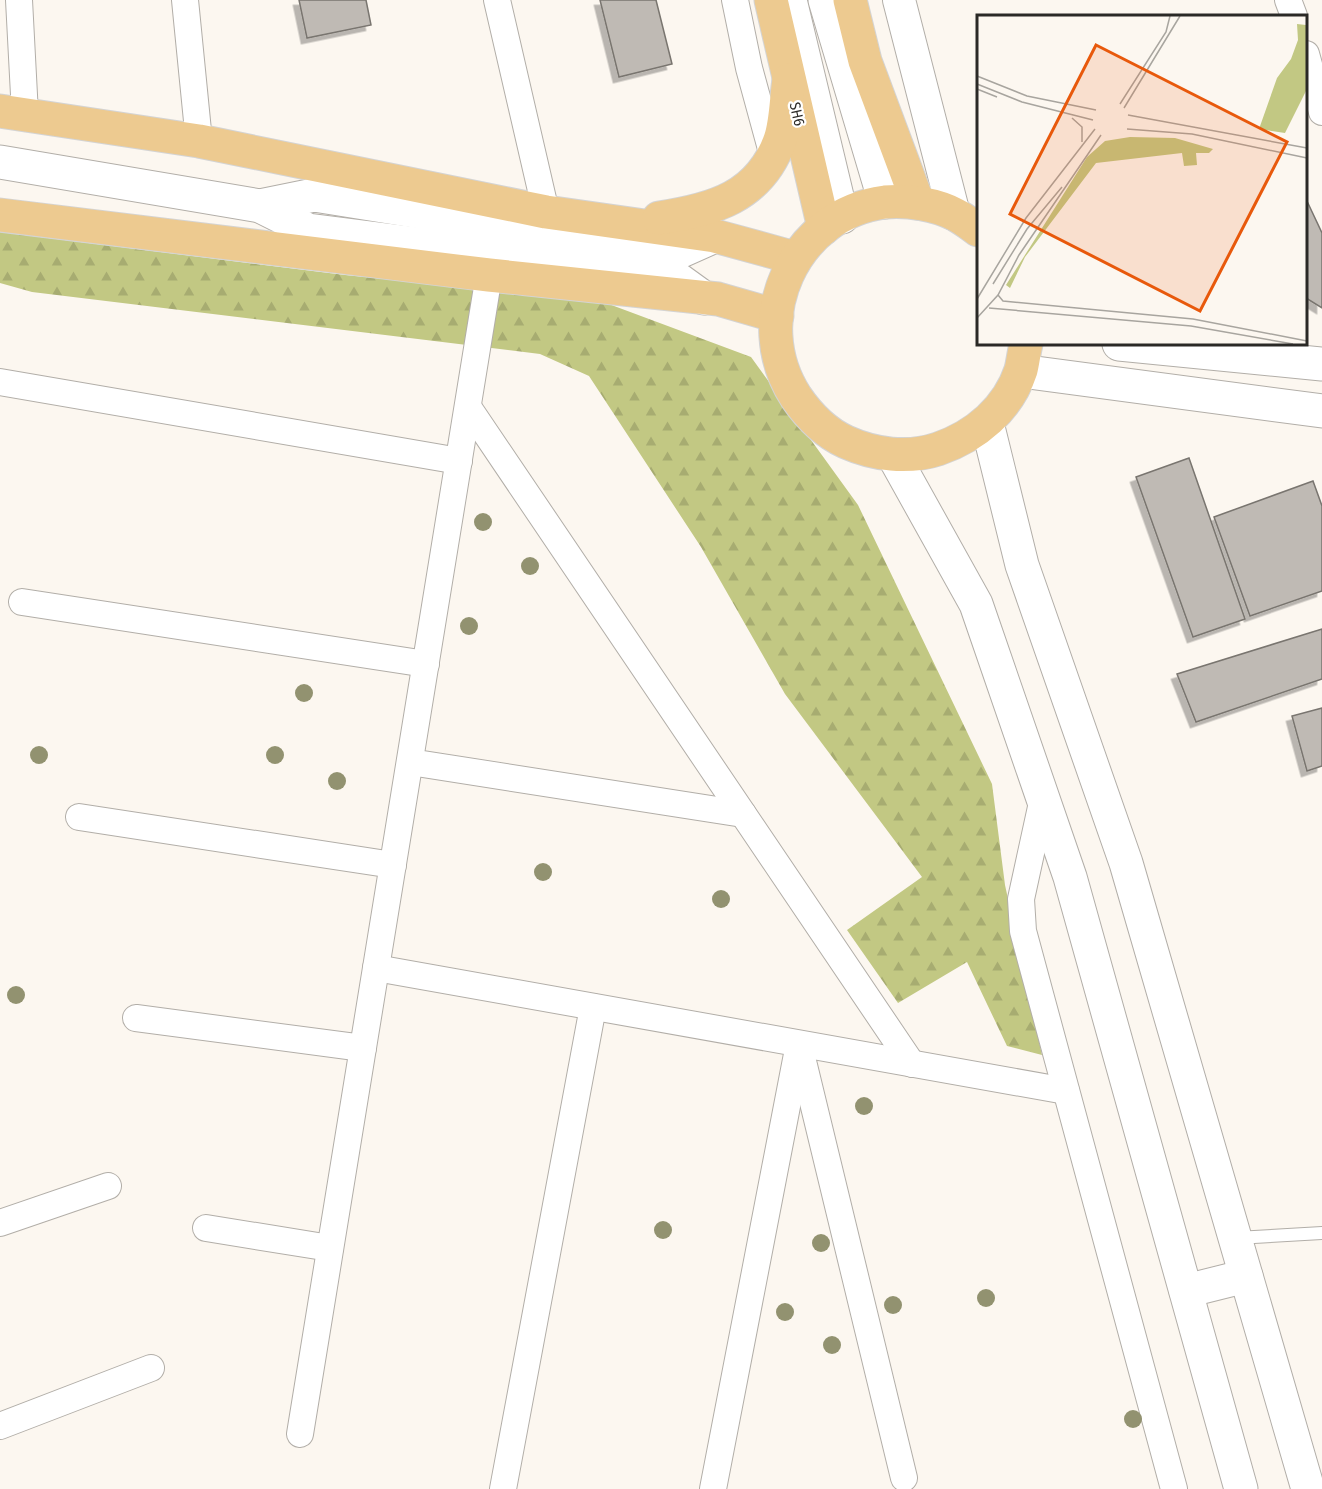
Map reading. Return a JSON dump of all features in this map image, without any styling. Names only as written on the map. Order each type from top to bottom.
[{"type":"main road","name":"SH6","points":[[771,0],[789,81],[833,222]]},
{"type":"main road","points":[[790,0],[833,222]]},
{"type":"main road","points":[[825,0],[885,202]]},
{"type":"main road","points":[[850,0],[865,61],[918,203]]},
{"type":"main road","points":[[627,223],[696,213],[739,195],[765,171],[781,139],[789,81]]},
{"type":"main road","points":[[13,113],[199,141],[546,212],[715,236],[795,258]]},
{"type":"main road","points":[[0,162],[260,206],[308,230],[675,277],[704,298]]},
{"type":"main road","points":[[260,206],[314,195],[677,253],[715,236]]},
{"type":"main road","points":[[966,222],[918,203],[885,202],[853,211],[833,222],[795,258],[778,297],[775,339],[786,380],[809,416],[834,436],[862,449],[893,455],[927,453],[958,442],[987,423],[1006,399],[1023,357],[1322,411]]},
{"type":"main road","points":[[0,215],[489,275],[718,299],[777,316]]},
{"type":"main road","points":[[1129,345],[1322,364]]},
{"type":"main road","points":[[987,423],[1022,565],[1126,863],[1308,1489]]},
{"type":"main road","points":[[893,455],[976,604],[1071,877],[1241,1489]]},
{"type":"main road","points":[[1186,1291],[1246,1276]]},
{"type":"street","points":[[13,113],[19,0]]},
{"type":"street","points":[[185,0],[199,141]]},
{"type":"street","points":[[497,0],[546,212]]},
{"type":"street","points":[[735,0],[749,68],[773,156]]},
{"type":"street","points":[[899,0],[966,222]]},
{"type":"street","points":[[1288,0],[1294,15]]},
{"type":"street","points":[[1307,61],[1322,112]]},
{"type":"street","points":[[300,1434],[489,275]]},
{"type":"street","points":[[0,382],[459,461]]},
{"type":"street","points":[[468,407],[912,1064]]},
{"type":"street","points":[[22,602],[426,664]]},
{"type":"street","points":[[410,762],[743,814]]},
{"type":"street","points":[[1043,798],[1021,899],[1023,931],[1174,1489]]},
{"type":"street","points":[[79,817],[393,865]]},
{"type":"street","points":[[376,968],[1066,1091]]},
{"type":"street","points":[[502,1489],[593,1007]]},
{"type":"street","points":[[136,1018],[363,1048]]},
{"type":"street","points":[[799,1044],[904,1478]]},
{"type":"street","points":[[713,1489],[799,1044]]},
{"type":"street","points":[[0,1223],[108,1186]]},
{"type":"street","points":[[206,1228],[330,1248]]},
{"type":"street","points":[[0,1426],[151,1368]]},
{"type":"lane","points":[[1235,1238],[1322,1233]]},
{"type":"green space","points":[[0,232],[345,275],[598,300],[751,357],[858,505],[992,784],[1005,885],[1042,1055],[1007,1046],[967,962],[898,1003],[847,930],[922,877],[785,694],[701,547],[589,376],[540,354],[32,292],[0,283]]},
{"type":"building","points":[[299,0],[366,0],[371,25],[307,38]]},
{"type":"building","points":[[600,0],[656,0],[672,64],[619,77]]},
{"type":"building","points":[[1307,201],[1322,233],[1322,308],[1307,299]]},
{"type":"building","points":[[1189,458],[1245,619],[1193,637],[1136,477]]},
{"type":"building","points":[[1313,481],[1322,506],[1322,591],[1250,616],[1214,517]]},
{"type":"building","points":[[1322,629],[1322,679],[1196,722],[1177,674]]},
{"type":"building","points":[[1322,708],[1322,766],[1307,771],[1292,716]]}]
